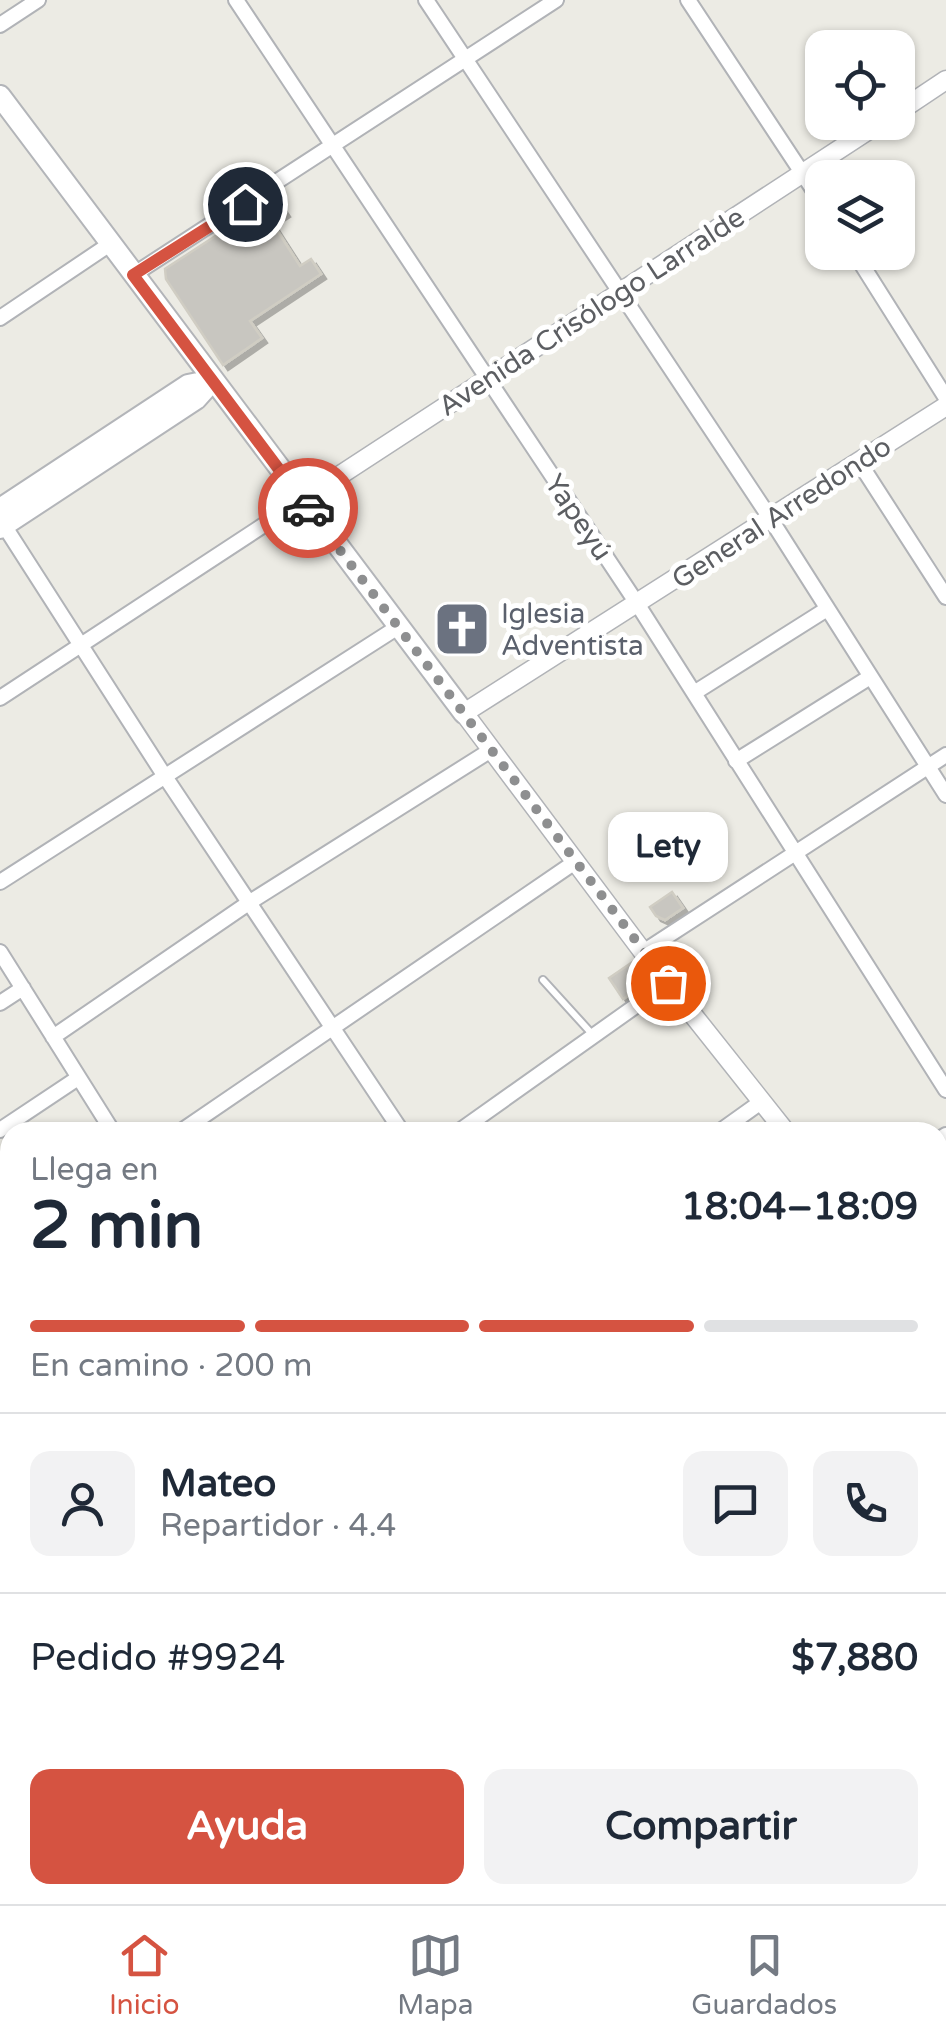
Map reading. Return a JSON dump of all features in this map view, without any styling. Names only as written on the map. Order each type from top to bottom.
[{"type":"main road","points":[[0,96],[464,713]]},
{"type":"main road","points":[[1,521],[188,386],[213,380]]},
{"type":"street","points":[[0,25],[38,0]]},
{"type":"street","name":"Yapeyú","points":[[236,0],[638,605],[946,1090]]},
{"type":"street","points":[[426,0],[770,518],[946,795]]},
{"type":"street","points":[[133,275],[556,0]]},
{"type":"street","points":[[688,0],[804,172]]},
{"type":"street","points":[[915,101],[946,80]]},
{"type":"street","name":"Avenida Crisólogo Larralde","points":[[302,500],[853,140]]},
{"type":"street","points":[[0,318],[110,244]]},
{"type":"street","points":[[865,270],[946,398]]},
{"type":"street","name":"General Arredondo","points":[[464,713],[946,406]]},
{"type":"street","points":[[859,462],[946,597]]},
{"type":"street","points":[[0,698],[302,500]]},
{"type":"street","points":[[1,521],[164,775],[396,1122]]},
{"type":"street","points":[[694,693],[827,609]]},
{"type":"street","points":[[0,882],[398,627]]},
{"type":"street","points":[[736,760],[870,678]]},
{"type":"street","points":[[464,713],[643,952],[778,1122]]},
{"type":"street","points":[[52,1037],[250,902],[491,750]]},
{"type":"street","points":[[643,952],[946,755]]},
{"type":"street","points":[[195,1122],[575,862]]},
{"type":"street","points":[[0,952],[107,1122]]},
{"type":"street","points":[[472,1122],[668,983]]},
{"type":"street","points":[[0,1003],[22,988]]},
{"type":"street","points":[[12,1122],[78,1078]]},
{"type":"street","points":[[733,1122],[762,1102]]},
{"type":"lane","points":[[543,980],[594,1036]]},
{"type":"building","points":[[275,197],[285,212],[271,221],[300,266],[311,259],[321,274],[250,321],[262,338],[223,365],[166,279],[165,269]]},
{"type":"building","name":"Iglesia Adventista","points":[[470,612],[481,626],[454,647],[443,632]]},
{"type":"building","points":[[672,892],[683,908],[665,920],[650,907]]},
{"type":"building","points":[[634,961],[648,982],[623,999],[609,978]]},
{"type":"way so far","points":[[308,508],[668,983]]},
{"type":"place","name":"Iglesia Adventista","points":[[462,629]]},
{"type":"place","name":"Lety","points":[[668,983]]},
{"type":"route","points":[[245,204],[133,275],[308,508]]}]
